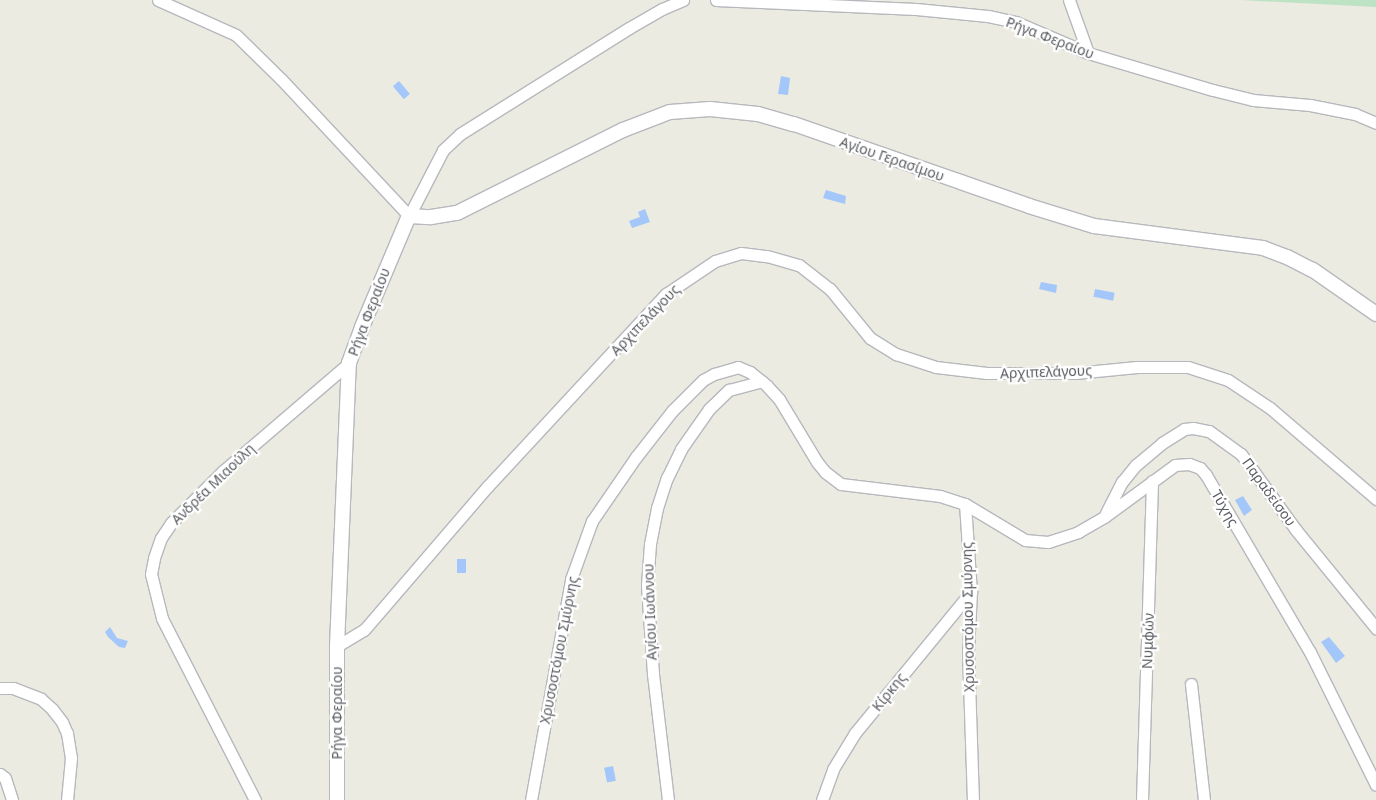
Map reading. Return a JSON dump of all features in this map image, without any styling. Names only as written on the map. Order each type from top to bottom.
[{"type":"street","points":[[158,0],[236,36],[281,79],[409,216]]},
{"type":"street","name":"Ρήγα Φεραίου","points":[[337,800],[337,646],[349,363],[362,327],[409,216],[444,150],[460,134],[590,52],[662,9],[683,0]]},
{"type":"street","name":"Ρήγα Φεραίου","points":[[716,0],[916,4],[988,16],[1016,22],[1088,53],[1253,100],[1310,105],[1355,114],[1376,123]]},
{"type":"street","points":[[1070,0],[1088,53]]},
{"type":"street","name":"Αγίου Γερασίμου","points":[[409,216],[431,217],[457,213],[623,130],[670,112],[710,109],[758,114],[794,124],[992,194],[1094,226],[1263,248],[1313,270],[1375,312]]},
{"type":"street","name":"Αρχιπελάγους","points":[[337,646],[364,630],[488,486],[666,294],[715,261],[741,253],[768,256],[799,265],[830,290],[870,338],[896,354],[936,368],[988,373],[1075,373],[1137,367],[1188,367],[1228,380],[1270,408],[1376,499]]},
{"type":"street","name":"Ανδρέα Μιαούλη","points":[[255,800],[162,618],[151,574],[154,558],[161,538],[171,523],[223,471],[349,363]]},
{"type":"street","name":"Χρυσοστόμου Σμύρνης","points":[[530,800],[571,579],[598,510],[661,423],[703,380],[714,374],[738,367],[750,372],[762,381],[779,399],[824,472],[840,484],[940,496],[965,504],[971,592],[968,651],[973,800]]},
{"type":"street","name":"Αγίου Ιωάννου","points":[[668,800],[653,674],[647,585],[650,544],[657,508],[667,478],[680,449],[709,409],[729,390],[762,381]]},
{"type":"street","name":"Παραδείσου","points":[[1104,517],[1127,476],[1136,465],[1184,429],[1193,428],[1209,431],[1242,454],[1296,530],[1376,628]]},
{"type":"street","name":"Τύχης","points":[[965,504],[1024,540],[1048,542],[1078,532],[1104,517],[1175,465],[1189,464],[1200,468],[1206,475],[1310,652],[1376,785]]},
{"type":"street","name":"Νυμφών","points":[[1142,800],[1152,482]]},
{"type":"street","name":"Κίρκης","points":[[822,800],[833,769],[855,734],[971,592]]},
{"type":"street","points":[[1191,684],[1204,800]]},
{"type":"street","points":[[0,688],[12,688],[41,699],[62,722],[67,733],[71,758],[67,800]]},
{"type":"street","points":[[0,774],[5,778],[12,800]]},
{"type":"green space","points":[[1240,0],[1376,0],[1376,7]]},
{"type":"water","points":[[781,76],[790,78],[788,95],[778,94]]},
{"type":"water","points":[[399,81],[410,94],[404,99],[393,86]]},
{"type":"water","points":[[826,190],[846,196],[845,204],[823,198]]},
{"type":"water","points":[[645,209],[650,222],[632,228],[629,221],[640,217],[638,212]]},
{"type":"water","points":[[1041,282],[1057,285],[1056,293],[1039,289]]},
{"type":"water","points":[[1095,289],[1115,293],[1113,301],[1093,297]]},
{"type":"water","points":[[1243,496],[1252,510],[1244,516],[1235,500]]},
{"type":"water","points":[[457,559],[466,559],[466,573],[457,573]]},
{"type":"water","points":[[110,627],[117,638],[128,641],[125,648],[119,647],[108,637],[105,632]]},
{"type":"water","points":[[1329,637],[1345,656],[1336,663],[1321,642]]},
{"type":"water","points":[[613,766],[616,781],[607,782],[604,768]]}]
